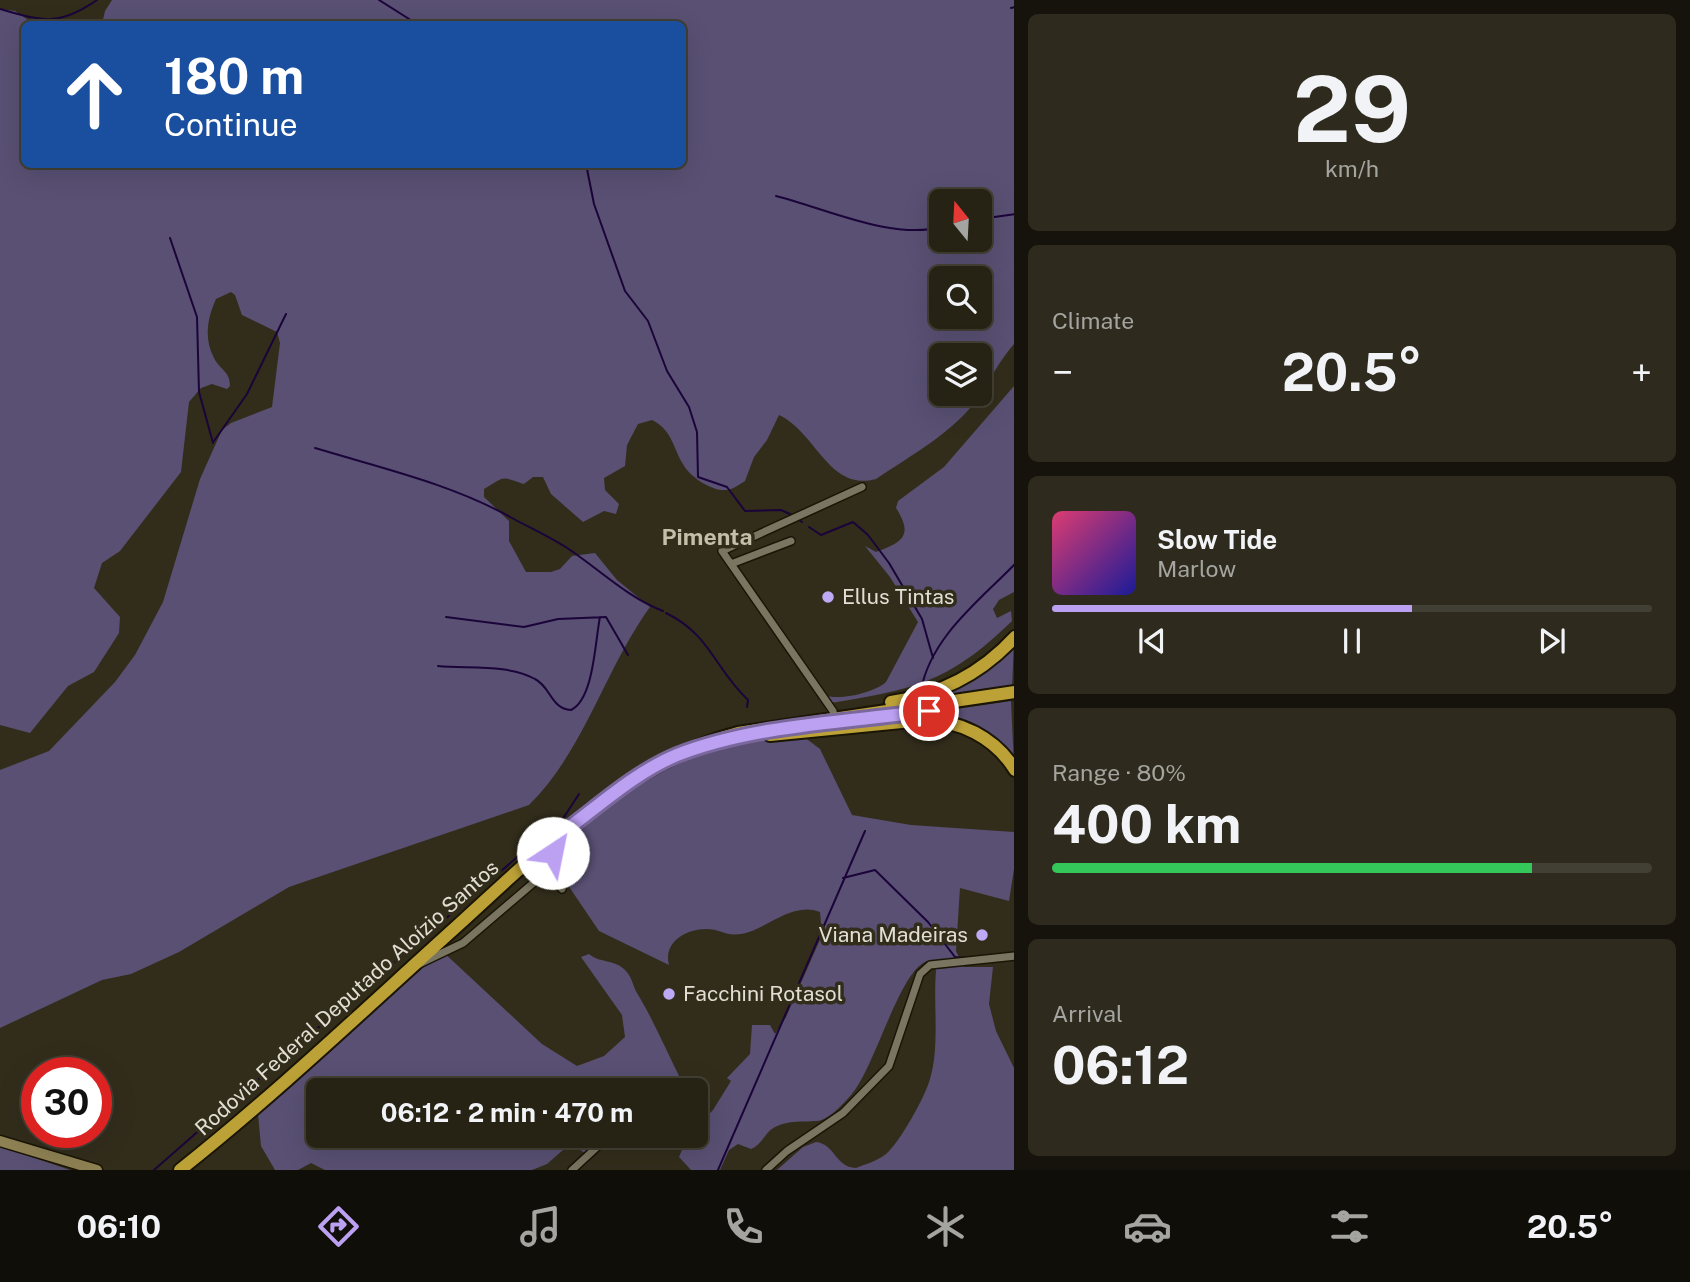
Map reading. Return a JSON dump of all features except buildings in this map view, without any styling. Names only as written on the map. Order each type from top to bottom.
[{"type":"highway","points":[[675,756],[748,728],[907,699],[944,688],[988,662],[1014,637]]},
{"type":"highway","points":[[701,744],[755,729],[1010,696]]},
{"type":"highway","points":[[675,756],[728,741],[1010,696]]},
{"type":"highway","points":[[728,741],[932,720],[956,724],[976,733],[1002,752],[1014,770]]},
{"type":"highway","name":"Rodovia Federal Deputado Aloízio Santos","points":[[180,1170],[560,835],[621,789],[675,756]]},
{"type":"street","points":[[833,711],[722,551],[862,487]]},
{"type":"street","points":[[731,564],[790,541]]},
{"type":"street","points":[[560,835],[549,870],[562,889]]},
{"type":"street","points":[[413,966],[436,959],[463,943],[538,879],[553,879]]},
{"type":"street","points":[[766,1170],[787,1151],[844,1113],[889,1066],[920,974],[930,965],[1014,956]]},
{"type":"street","points":[[0,1141],[97,1170]]},
{"type":"street","points":[[572,1170],[596,1148]]},
{"type":"shaded area","points":[[112,0],[1014,0],[1014,344],[992,375],[992,343],[929,343],[929,406],[971,406],[957,422],[931,443],[876,479],[860,481],[846,477],[834,469],[792,423],[779,415],[767,440],[754,457],[745,481],[730,489],[713,488],[690,473],[668,434],[652,420],[638,424],[627,445],[625,466],[604,478],[605,490],[619,504],[616,514],[604,511],[583,522],[551,494],[543,477],[533,477],[524,484],[503,479],[484,489],[484,497],[509,521],[509,541],[526,572],[551,572],[560,569],[572,556],[595,553],[617,580],[650,607],[620,656],[580,735],[548,784],[529,805],[289,887],[179,952],[131,974],[102,980],[0,1028],[0,770],[49,751],[115,682],[135,655],[163,602],[200,479],[222,430],[231,423],[272,407],[280,343],[277,332],[242,315],[235,295],[231,292],[216,299],[210,314],[209,344],[214,358],[228,377],[230,386],[227,389],[212,384],[201,388],[189,402],[181,472],[120,551],[102,563],[94,588],[120,617],[119,633],[94,672],[68,686],[30,733],[0,725],[0,9],[15,11],[30,21],[21,21],[21,168],[686,168],[686,21],[103,21]]},
{"type":"shaded area","points":[[1014,386],[1014,592],[999,600],[993,609],[997,618],[1011,611],[1012,621],[967,659],[927,681],[882,694],[826,704],[822,694],[836,697],[855,695],[873,690],[886,682],[918,622],[890,577],[865,546],[876,552],[893,545],[903,537],[904,525],[896,508],[898,501],[944,467]]},
{"type":"shaded area","points":[[1014,640],[1012,689],[907,702],[931,696]]},
{"type":"shaded area","points":[[1011,701],[1014,765],[968,726],[854,724]]},
{"type":"shaded area","points":[[800,734],[820,749],[852,815],[911,825],[1014,832],[1014,869],[1009,901],[960,888],[956,951],[964,967],[993,967],[989,1004],[996,1031],[1014,1068],[1014,1170],[777,1170],[803,1147],[816,1142],[827,1147],[844,1164],[856,1168],[886,1154],[898,1140],[923,1097],[933,1066],[936,1039],[936,970],[927,961],[907,982],[860,1082],[831,1115],[822,1120],[791,1122],[775,1127],[751,1149],[738,1144],[729,1150],[720,1170],[691,1170],[679,1157],[683,1148],[708,1148],[708,1115],[731,1081],[727,1078],[750,1054],[752,1025],[770,1025],[775,1034],[786,1017],[822,935],[820,912],[793,912],[742,934],[706,929],[691,932],[677,939],[669,950],[669,965],[599,931],[553,863],[560,848],[575,831],[619,796],[667,768],[691,758],[742,744]]},
{"type":"shaded area","points":[[441,950],[542,1044],[577,1066],[604,1056],[625,1037],[622,1015],[581,957],[589,954],[620,966],[630,977],[680,1078],[306,1078],[306,1148],[565,1148],[547,1164],[532,1170],[325,1170],[311,1163],[298,1170],[275,1170],[261,1146],[258,1114]]},
{"type":"shaded area","points":[[0,1146],[70,1170],[0,1170]]},
{"type":"shaded area","points":[[578,1148],[597,1148],[590,1157]]},
{"type":"waterway","points":[[0,9],[39,19],[50,19],[71,14],[97,0]]},
{"type":"waterway","points":[[379,0],[412,21]]},
{"type":"waterway","points":[[587,168],[594,204],[625,291],[648,321],[667,371],[689,407],[697,432],[698,477],[727,487],[745,511],[781,510],[792,515]]},
{"type":"waterway","points":[[776,196],[881,226],[929,229]]},
{"type":"waterway","points":[[992,217],[1014,214]]},
{"type":"waterway","points":[[170,238],[197,317],[199,392],[213,443]]},
{"type":"waterway","points":[[214,441],[247,394],[286,314]]},
{"type":"waterway","points":[[315,448],[416,478],[489,506],[559,543],[627,592],[663,611]]},
{"type":"waterway","points":[[809,527],[821,535],[853,522],[868,535],[889,563],[922,619],[933,658]]},
{"type":"waterway","points":[[921,690],[926,671],[946,637],[972,606],[1014,565]]},
{"type":"waterway","points":[[666,613],[693,631],[703,642],[748,700],[747,707]]},
{"type":"waterway","points":[[446,617],[524,627],[558,619],[606,617],[628,655]]},
{"type":"waterway","points":[[438,666],[500,669],[524,674],[545,687],[559,706],[571,710],[579,704],[589,682],[600,617]]},
{"type":"waterway","points":[[233,1101],[564,817],[579,794]]},
{"type":"waterway","points":[[718,1170],[865,831]]},
{"type":"waterway","points":[[843,878],[875,870],[928,922],[955,957],[965,958]]},
{"type":"waterway","points":[[154,1170],[227,1106]]},
{"type":"place","name":"Ellus Tintas","points":[[828,597]]},
{"type":"place","name":"Viana Madeiras","points":[[982,935]]},
{"type":"place","name":"Facchini Rotasol","points":[[669,994]]},
{"type":"district","name":"Pimenta","points":[[707,537]]},
{"type":"route","points":[[553,853],[560,835],[566,830],[621,789],[675,756],[758,734],[929,711]]}]
